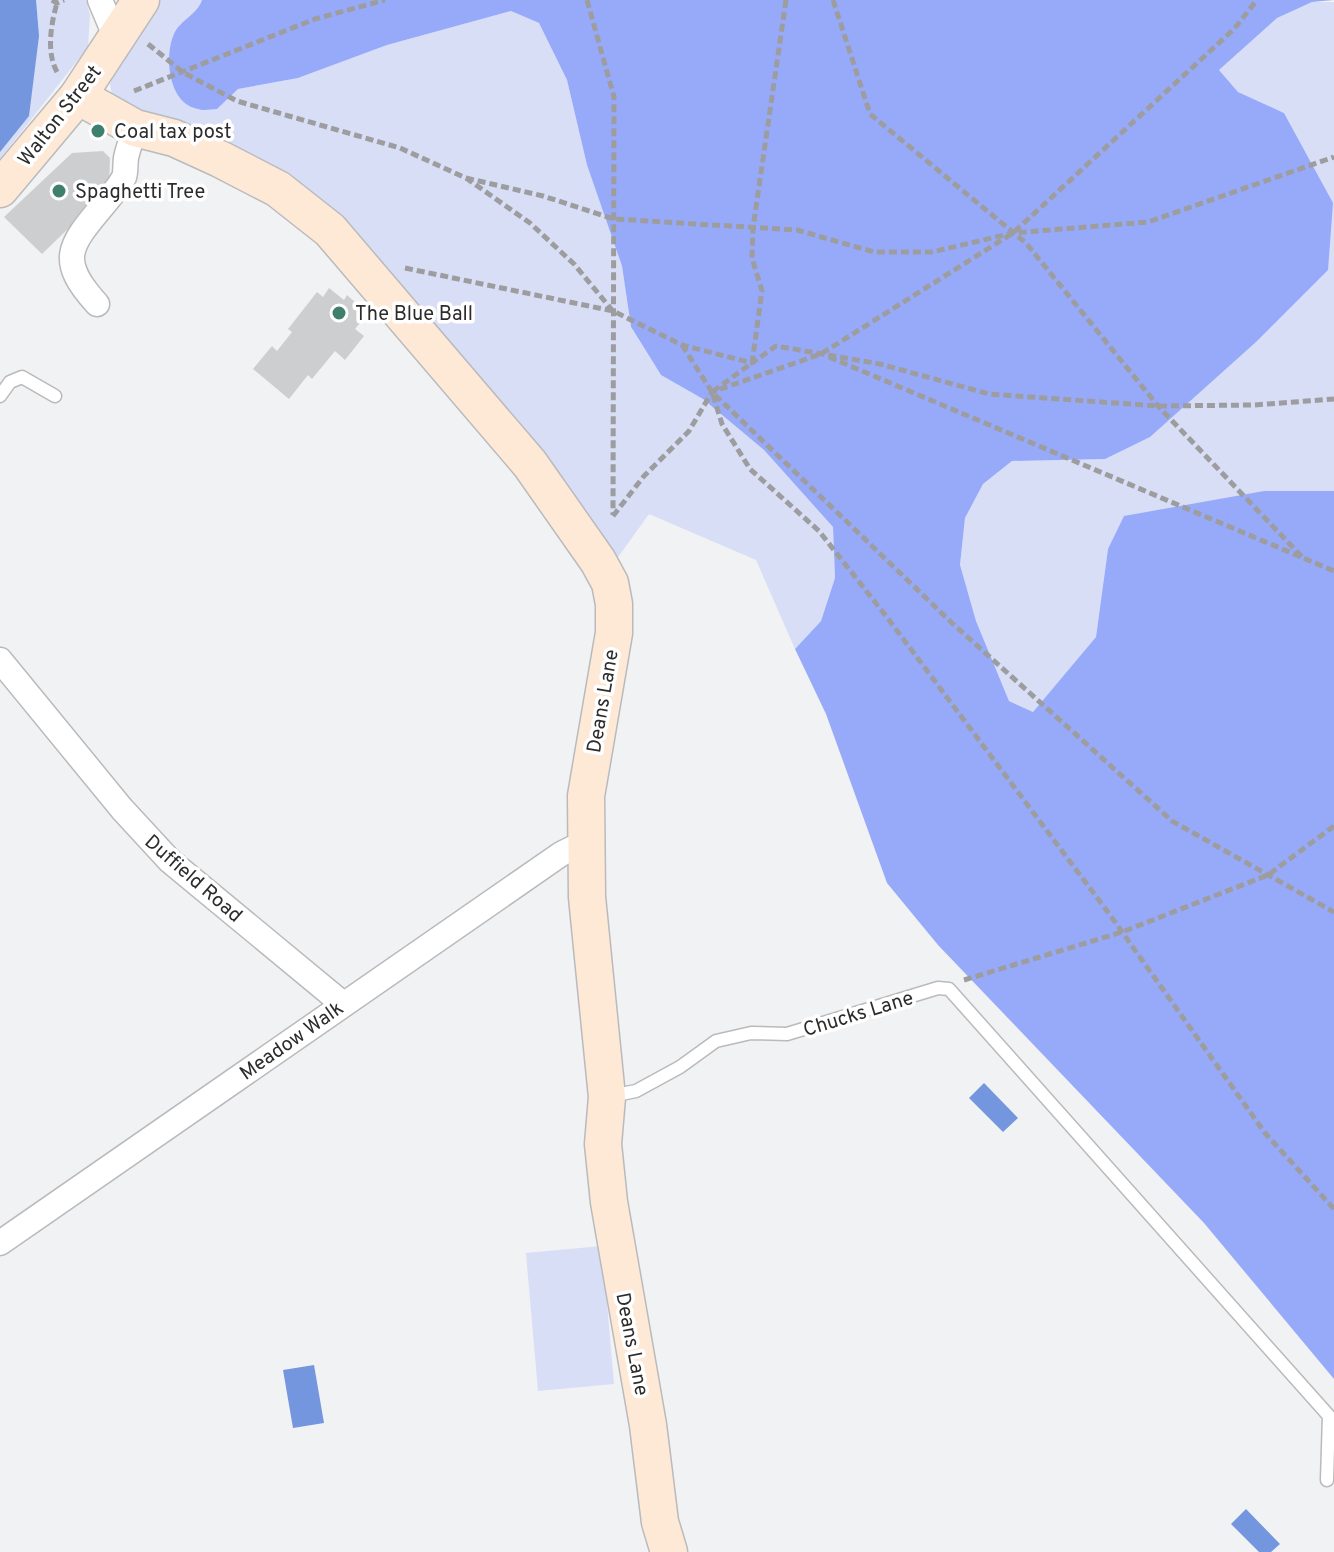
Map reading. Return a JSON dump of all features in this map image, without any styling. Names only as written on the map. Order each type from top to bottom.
[{"type":"street","name":"Walton Street","points":[[0,189],[78,96],[121,14]]},
{"type":"street","name":"Deans Lane","points":[[78,96],[123,121],[174,138],[278,189],[330,230],[530,464],[610,583],[614,633],[586,796],[587,897],[607,1097],[603,1144],[609,1202],[648,1425],[660,1522],[669,1552]]},
{"type":"street","points":[[97,304],[79,285],[72,271],[72,255],[80,234],[124,177],[123,121]]},
{"type":"street","name":"Duffield Road","points":[[0,660],[122,809],[170,861],[343,1004]]},
{"type":"street","name":"Meadow Walk","points":[[0,1243],[561,854],[585,842]]},
{"type":"lane","points":[[0,396],[10,382],[22,377],[55,396]]},
{"type":"lane","points":[[933,990],[944,987],[956,994],[1329,1416],[1327,1480]]},
{"type":"lane","name":"Chucks Lane","points":[[607,1097],[636,1091],[680,1067],[716,1041],[751,1033],[787,1034],[933,990]]},
{"type":"path","points":[[64,0],[54,2],[52,64],[65,88],[78,96]]},
{"type":"path","points":[[123,121],[130,93],[315,19],[385,0]]},
{"type":"path","points":[[587,0],[614,97],[614,528]]},
{"type":"path","points":[[752,363],[762,291],[752,258],[753,228],[786,0]]},
{"type":"path","points":[[833,0],[870,114],[1026,243],[1158,406],[1304,559]]},
{"type":"path","points":[[712,392],[821,354],[1013,233],[1234,29],[1257,0]]},
{"type":"path","points":[[121,14],[139,37],[184,73],[237,101],[400,148],[466,178],[530,223],[574,264],[613,311]]},
{"type":"path","points":[[466,178],[543,196],[614,219],[797,230],[874,252],[932,252],[1013,233],[1148,222],[1334,157]]},
{"type":"path","points":[[369,273],[397,266],[613,311],[682,345],[752,363]]},
{"type":"path","points":[[682,345],[712,392],[952,623],[1172,821],[1334,912]]},
{"type":"path","points":[[613,516],[644,476],[689,431],[712,392],[776,346],[880,364],[989,394],[1158,406],[1254,405],[1334,399]]},
{"type":"path","points":[[821,354],[1334,571]]},
{"type":"path","points":[[712,392],[722,424],[750,469],[819,531],[1122,932],[1265,1133],[1334,1209]]},
{"type":"path","points":[[933,990],[1122,932],[1268,875],[1334,826]]},
{"type":"shaded area","points":[[0,0],[86,0],[90,15],[88,47],[0,159]]},
{"type":"shaded area","points":[[0,0],[36,0],[39,36],[29,116],[0,152]]},
{"type":"shaded area","points":[[158,0],[202,0],[199,9],[175,32],[217,109],[238,89],[298,78],[387,45],[511,11],[539,23],[567,80],[587,165],[622,266],[631,328],[661,375],[703,399],[764,450],[833,527],[835,578],[821,621],[795,649],[756,560],[649,514],[616,560],[563,478],[524,427],[348,224],[223,144],[167,116],[125,109],[112,96],[110,84],[116,67]]},
{"type":"shaded area","points":[[202,0],[1334,0],[1312,2],[1277,18],[1219,70],[1238,92],[1284,113],[1333,203],[1328,270],[1256,342],[1150,437],[1105,459],[1012,461],[983,484],[965,518],[960,565],[976,621],[1009,701],[1033,712],[1096,637],[1108,549],[1124,516],[1264,491],[1334,491],[1334,1379],[1204,1223],[938,945],[887,883],[826,714],[795,649],[821,621],[835,578],[833,527],[764,450],[703,399],[661,375],[631,327],[622,266],[587,165],[567,80],[539,23],[511,11],[387,45],[298,78],[238,89],[217,109],[203,110],[188,105],[180,98],[169,66],[174,34]]},
{"type":"shaded area","points":[[1312,2],[1334,2],[1334,491],[1264,491],[1108,549],[1096,637],[1033,712],[1009,701],[976,621],[960,566],[965,518],[983,484],[1012,461],[1105,459],[1332,203],[1284,113],[1238,92],[1219,70],[1276,18]]},
{"type":"shaded area","points":[[984,1083],[1018,1118],[1003,1132],[969,1098]]},
{"type":"shaded area","points":[[602,1246],[614,1384],[538,1391],[526,1253]]},
{"type":"shaded area","points":[[314,1365],[324,1423],[293,1428],[283,1370]]},
{"type":"shaded area","points":[[1246,1509],[1280,1544],[1271,1552],[1259,1552],[1231,1524]]},
{"type":"building","points":[[103,151],[110,158],[109,189],[42,254],[4,217],[72,153]]},
{"type":"building","points":[[329,288],[344,300],[347,295],[356,303],[353,307],[365,317],[355,329],[364,336],[345,360],[335,351],[312,379],[308,375],[289,399],[253,369],[272,346],[277,351],[292,332],[288,329],[317,292],[323,297]]},
{"type":"place","name":"Coal tax post","points":[[98,131]]},
{"type":"place","name":"Spaghetti Tree","points":[[59,191]]},
{"type":"place","name":"The Blue Ball","points":[[339,313]]}]
